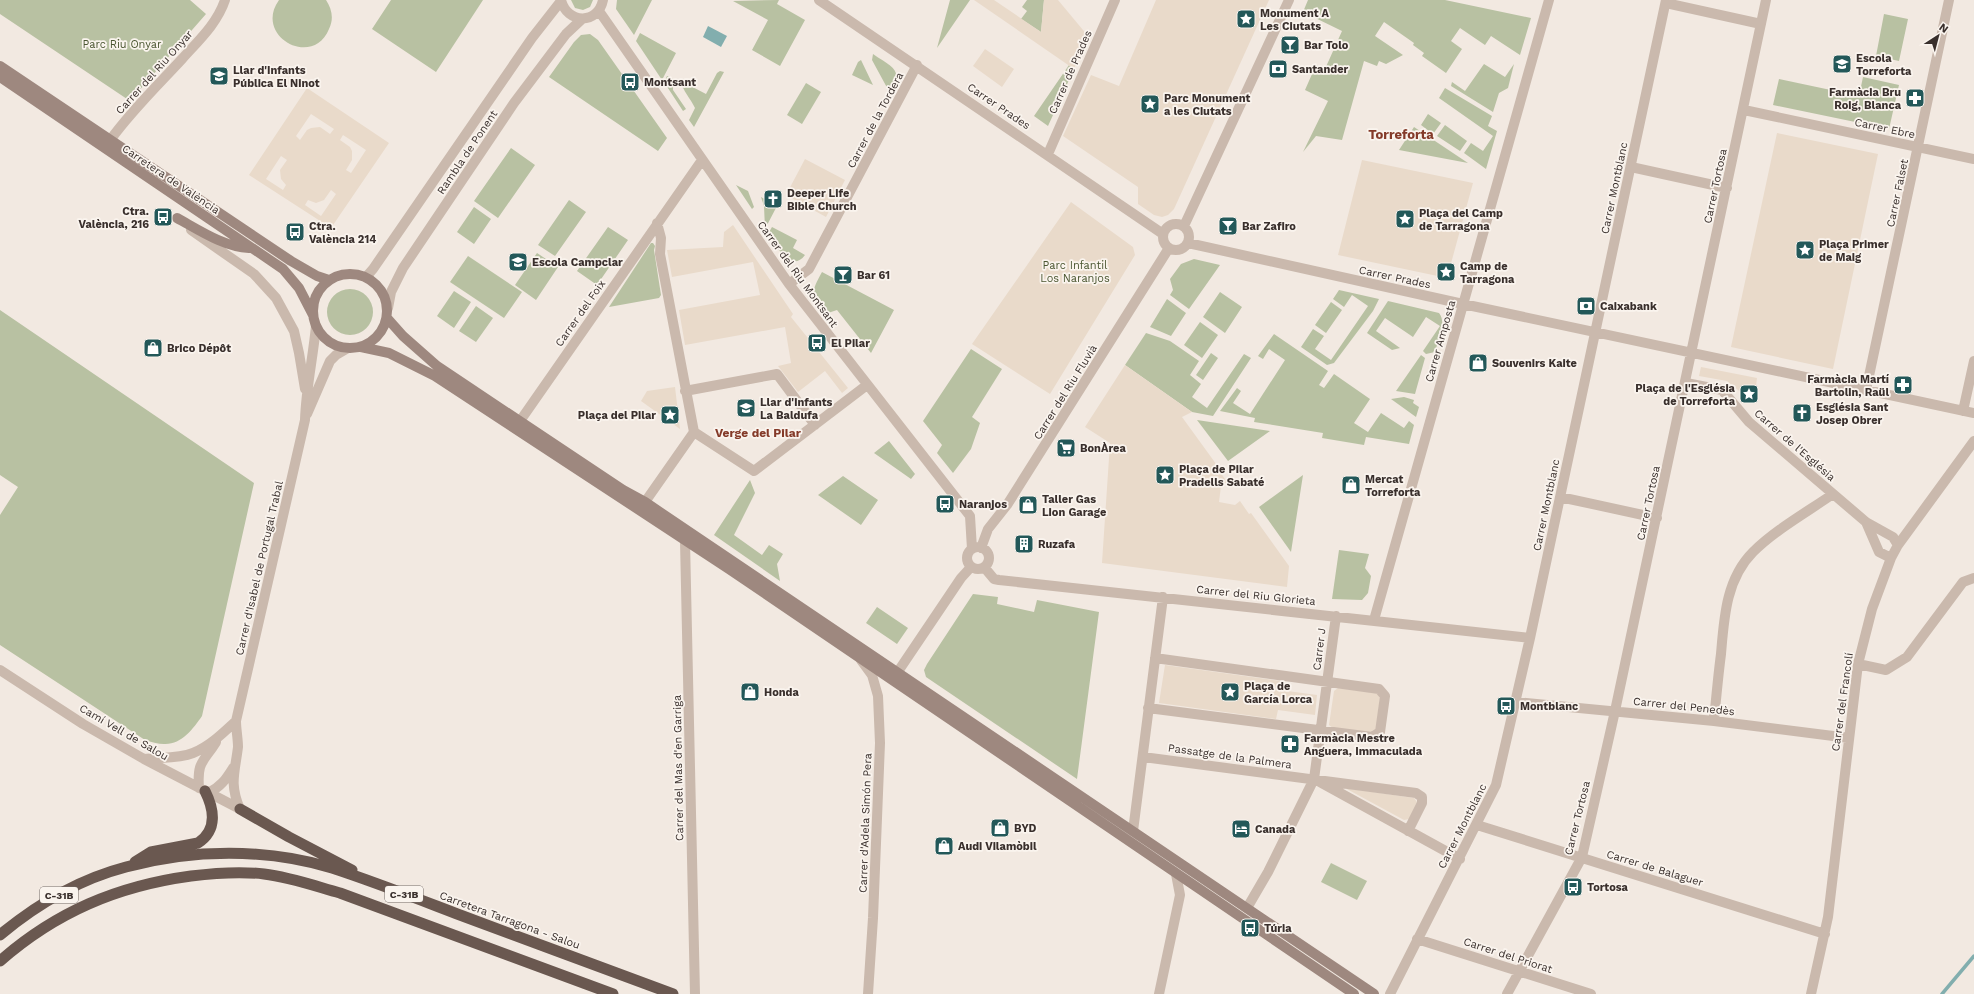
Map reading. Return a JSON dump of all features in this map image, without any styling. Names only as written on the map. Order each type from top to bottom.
[{"type":"highway","points":[[125,867],[151,852],[198,843],[203,840],[211,829],[213,814],[210,802],[204,790]]},
{"type":"highway","points":[[240,809],[289,837],[388,888]]},
{"type":"highway","name":"Carretera Tarragona - Salou","points":[[0,935],[36,908],[89,880],[125,867],[195,855],[230,853],[259,854],[330,868],[388,888],[673,994]]},
{"type":"highway","name":"C-31B","points":[[0,961],[41,929],[112,893],[156,881],[211,874],[246,873],[292,880],[340,894],[613,994]]},
{"type":"main road","name":"Carretera de València","points":[[0,66],[291,261],[317,276],[329,280]]},
{"type":"main road","name":"Carretera de València","points":[[0,78],[283,269],[299,288],[313,315]]},
{"type":"main road","points":[[177,218],[216,239],[242,248],[253,249]]},
{"type":"main road","points":[[352,273],[366,277],[378,286],[386,298],[387,313],[378,336],[361,346],[348,348],[337,346],[327,340],[316,326],[313,315],[313,304],[317,293],[329,280],[335,277],[352,273]]},
{"type":"main road","points":[[387,313],[403,336],[437,366],[623,490],[645,502],[897,674],[1374,994]]},
{"type":"main road","points":[[361,346],[389,353],[435,376],[685,541],[729,568],[1354,994]]},
{"type":"street","name":"Carrer del Riu Onyar","points":[[111,139],[218,17],[225,0]]},
{"type":"street","points":[[562,0],[568,14],[582,19]]},
{"type":"street","name":"Rambla de Ponent","points":[[366,277],[532,38],[562,0]]},
{"type":"street","points":[[599,11],[603,0]]},
{"type":"street","name":"Carrer Prades","points":[[819,0],[1048,154],[1163,234]]},
{"type":"street","name":"Carrer de Prades","points":[[1048,154],[1115,0]]},
{"type":"street","points":[[1184,226],[1289,0]]},
{"type":"street","name":"Carrer Amposta","points":[[1374,620],[1549,0]]},
{"type":"street","name":"Carrer Tortosa","points":[[1507,994],[1582,857],[1686,383],[1766,0]]},
{"type":"street","name":"Carrer Falset","points":[[1866,390],[1919,148],[1949,0]]},
{"type":"street","points":[[1666,1],[1761,24]]},
{"type":"street","name":"Carrer Montblanc","points":[[1390,994],[1496,786],[1530,638],[1666,1]]},
{"type":"street","name":"Rambla de Ponent","points":[[387,313],[391,292],[407,262],[514,103],[525,91],[566,34],[582,19],[588,18],[599,11]]},
{"type":"street","name":"Carrer del Riu Montsant","points":[[599,11],[789,284],[970,516],[977,548]]},
{"type":"street","name":"Carrer de la Tordera","points":[[789,284],[809,269],[917,65]]},
{"type":"street","name":"Carrer Ebre","points":[[1744,110],[1974,159]]},
{"type":"street","name":"Carrer del Foix","points":[[520,421],[702,160]]},
{"type":"street","points":[[1630,167],[1727,188]]},
{"type":"street","points":[[177,218],[195,233],[232,257],[254,274],[276,298],[294,331],[305,393]]},
{"type":"street","points":[[657,223],[661,238],[660,254],[694,432],[754,471],[867,385]]},
{"type":"street","points":[[1172,224],[1184,226],[1189,233],[1188,243],[1180,249],[1170,248],[1163,240],[1163,234],[1172,224]]},
{"type":"street","name":"Carrer Prades","points":[[1188,243],[1463,304],[1974,413]]},
{"type":"street","name":"Carrer del Riu Fluvià","points":[[977,548],[988,529],[1004,510],[1170,248]]},
{"type":"street","name":"Carrer d'Isabel de Portugal Trabal","points":[[305,420],[305,393],[314,352],[316,326]]},
{"type":"street","name":"Carrer d'Isabel de Portugal Trabal","points":[[240,809],[234,796],[232,783],[238,746],[236,721],[305,420],[330,361],[336,355],[348,348]]},
{"type":"street","points":[[1963,411],[1974,361]]},
{"type":"street","points":[[685,391],[777,374],[815,424]]},
{"type":"street","name":"Carrer de l'Església","points":[[1686,383],[1722,390],[1749,422],[1866,522],[1893,537],[1898,545]]},
{"type":"street","points":[[645,502],[694,432]]},
{"type":"street","name":"Carrer del Francolí","points":[[1811,994],[1826,934],[1858,664],[1872,609],[1891,558],[1898,545],[1974,441]]},
{"type":"street","points":[[1714,721],[1725,612],[1731,588],[1740,568],[1753,552],[1767,540],[1833,494]]},
{"type":"street","points":[[1560,497],[1657,518]]},
{"type":"street","name":"Carrer de l'Església","points":[[1866,522],[1879,552],[1891,558]]},
{"type":"street","name":"Carrer del Mas d'en Garriga","points":[[685,541],[695,994]]},
{"type":"street","points":[[977,548],[987,552],[989,557],[988,562],[984,567],[978,570],[968,564],[967,557],[977,548]]},
{"type":"street","points":[[897,674],[961,578],[971,567]]},
{"type":"street","name":"Carrer del Riu Glorieta","points":[[984,567],[994,579],[1530,638]]},
{"type":"street","points":[[1858,664],[1886,670],[1907,656],[1963,582],[1974,578]]},
{"type":"street","points":[[1133,831],[1163,597]]},
{"type":"street","name":"Carrer J","points":[[1247,908],[1268,872],[1314,779],[1336,616]]},
{"type":"street","name":"Carrer d'Adela Simón Pera","points":[[860,658],[872,675],[878,696],[880,766],[868,994]]},
{"type":"street","points":[[1148,708],[1372,737],[1380,732],[1385,696],[1379,689],[1155,658]]},
{"type":"street","name":"Camí Vell de Salou","points":[[0,670],[83,724],[144,759],[240,809]]},
{"type":"street","name":"Carrer del Penedès","points":[[1516,702],[1714,721],[1849,738]]},
{"type":"street","points":[[234,767],[224,782],[217,789],[204,790],[198,771],[201,762],[219,737],[236,721]]},
{"type":"street","points":[[144,759],[170,758],[193,753],[219,737]]},
{"type":"street","name":"Passatge de la Palmera","points":[[1143,757],[1416,793],[1422,797],[1422,803],[1408,831]]},
{"type":"street","name":"Passatge de la Palmera","points":[[1314,779],[1460,859]]},
{"type":"street","name":"Carrer de Balaguer","points":[[1477,825],[1826,934]]},
{"type":"street","points":[[1159,994],[1180,895],[1176,874]]},
{"type":"street","name":"Carrer del Priorat","points":[[1417,939],[1591,994]]},
{"type":"green space","name":"Parc Riu Onyar","points":[[0,0],[190,0],[206,14],[130,101],[0,14]]},
{"type":"green space","points":[[279,0],[326,0],[331,10],[332,18],[329,29],[321,41],[311,46],[299,47],[288,43],[279,36],[274,25],[273,13]]},
{"type":"green space","points":[[391,0],[483,0],[436,72],[372,29]]},
{"type":"green space","points":[[571,0],[593,0],[590,7],[583,10],[575,8]]},
{"type":"green space","points":[[617,0],[652,0],[634,35],[616,9]]},
{"type":"green space","points":[[779,0],[777,4],[805,20],[780,66],[752,50],[768,20],[733,1]]},
{"type":"green space","points":[[950,0],[970,0],[937,48]]},
{"type":"green space","points":[[1027,0],[1044,0],[1041,32],[1021,19],[1027,11],[1022,7]]},
{"type":"green space","points":[[1308,0],[1445,0],[1531,18],[1520,55],[1491,36],[1485,45],[1460,28],[1451,41],[1462,49],[1446,73],[1422,56],[1424,53],[1413,45],[1414,43],[1384,22],[1375,36],[1403,55],[1386,64],[1379,61],[1377,66],[1364,61],[1342,140],[1316,136],[1303,152],[1328,101],[1305,90],[1316,65],[1325,69],[1342,31],[1303,12]]},
{"type":"green space","points":[[1884,14],[1908,19],[1899,61],[1876,56]]},
{"type":"green space","points":[[640,33],[676,53],[662,80],[636,41]]},
{"type":"green space","points":[[590,34],[598,40],[667,138],[658,151],[549,77],[574,42],[581,35]]},
{"type":"green space","points":[[873,54],[891,66],[896,74],[895,86],[891,95],[872,60]]},
{"type":"green space","points":[[861,60],[873,85],[852,75],[858,62]]},
{"type":"green space","points":[[1484,64],[1505,77],[1514,64],[1508,88],[1499,93],[1493,112],[1451,86],[1452,82],[1465,91]]},
{"type":"green space","points":[[1069,65],[1074,69],[1048,126],[1034,116]]},
{"type":"green space","points":[[720,71],[724,72],[694,127],[689,120],[695,108],[683,88],[681,81],[706,94],[717,73]]},
{"type":"green space","points":[[667,76],[673,79],[673,90],[686,109],[683,111],[664,82]]},
{"type":"green space","points":[[1863,77],[1899,85],[1889,129],[1773,105],[1779,79],[1859,96]]},
{"type":"green space","points":[[806,83],[821,92],[802,124],[787,115]]},
{"type":"green space","points":[[1445,88],[1492,116],[1488,126],[1497,131],[1486,169],[1464,153],[1471,143],[1483,151],[1493,136],[1439,98]]},
{"type":"green space","points":[[1428,114],[1441,123],[1433,134],[1421,125]]},
{"type":"green space","points":[[1445,125],[1467,141],[1460,151],[1437,136]]},
{"type":"green space","points":[[1414,127],[1468,163],[1399,150]]},
{"type":"green space","points":[[511,148],[535,165],[498,218],[474,201]]},
{"type":"green space","points":[[736,185],[748,191],[754,207],[752,209]]},
{"type":"green space","points":[[761,197],[777,206],[765,229],[764,206]]},
{"type":"green space","points":[[569,200],[586,212],[555,256],[538,245]]},
{"type":"green space","points":[[474,207],[491,219],[474,244],[457,232]]},
{"type":"green space","points":[[608,227],[628,240],[597,285],[577,271]]},
{"type":"green space","points":[[772,227],[797,240],[793,248],[805,255],[800,260],[789,260],[784,256],[768,234]]},
{"type":"green space","points":[[651,243],[655,246],[654,250],[661,295],[659,298],[609,307]]},
{"type":"green space","points":[[537,253],[558,267],[536,300],[515,285]]},
{"type":"green space","points":[[468,256],[522,292],[504,318],[450,282]]},
{"type":"green space","points":[[1194,259],[1220,265],[1189,309],[1170,295],[1173,290],[1170,279],[1181,264]]},
{"type":"green space","points":[[822,272],[894,310],[871,353],[837,310],[828,313],[814,294],[815,286]]},
{"type":"green space","points":[[345,289],[355,289],[363,293],[369,299],[373,307],[373,317],[369,325],[363,331],[355,335],[345,335],[337,331],[331,325],[327,317],[327,307],[331,299],[337,293]]},
{"type":"green space","points":[[1339,290],[1379,299],[1373,311],[1334,363],[1327,365],[1301,347],[1313,329],[1324,336],[1315,349],[1331,360],[1368,306],[1352,295],[1344,307],[1333,299]]},
{"type":"green space","points":[[454,291],[471,302],[454,328],[437,316]]},
{"type":"green space","points":[[1220,292],[1242,307],[1225,333],[1203,317]]},
{"type":"green space","points":[[1167,299],[1186,313],[1171,336],[1150,327]]},
{"type":"green space","points":[[1388,301],[1439,313],[1442,327],[1435,352],[1426,354],[1423,351],[1440,326],[1426,317],[1413,337],[1385,318],[1376,331],[1400,348],[1392,350],[1367,333]]},
{"type":"green space","points":[[1331,302],[1342,310],[1326,333],[1315,325]]},
{"type":"green space","points":[[476,306],[493,318],[476,342],[459,331]]},
{"type":"green space","points":[[0,310],[254,483],[202,716],[191,731],[176,742],[162,744],[145,740],[0,645],[0,515],[18,487],[0,475]]},
{"type":"green space","points":[[1200,322],[1218,335],[1202,358],[1184,345]]},
{"type":"green space","points":[[1146,333],[1170,341],[1199,361],[1190,375],[1201,384],[1192,397],[1207,408],[1244,354],[1251,358],[1213,416],[1192,412],[1125,365]]},
{"type":"green space","points":[[1274,334],[1328,371],[1319,385],[1324,388],[1334,374],[1370,399],[1354,423],[1368,432],[1381,413],[1404,428],[1409,421],[1414,425],[1409,444],[1366,437],[1364,445],[1322,438],[1323,433],[1254,422],[1255,418],[1220,411],[1237,388],[1241,391],[1233,403],[1250,414],[1285,360],[1269,349],[1263,359],[1258,356]]},
{"type":"green space","points":[[971,349],[1002,369],[972,417],[980,423],[971,449],[953,473],[937,453],[942,445],[923,421]]},
{"type":"green space","points":[[1211,353],[1218,358],[1203,380],[1196,375]]},
{"type":"green space","points":[[1421,355],[1425,358],[1415,394],[1396,391]]},
{"type":"green space","points":[[1404,397],[1414,400],[1413,403],[1419,407],[1416,417],[1391,399]]},
{"type":"green space","points":[[1197,420],[1270,431],[1228,461]]},
{"type":"green space","points":[[889,441],[915,474],[911,479],[874,453]]},
{"type":"green space","points":[[1303,475],[1291,552],[1259,507]]},
{"type":"green space","points":[[843,476],[878,500],[861,525],[818,495]]},
{"type":"green space","points":[[750,480],[755,493],[734,535],[762,555],[769,545],[783,554],[777,564],[780,581],[714,535]]},
{"type":"green space","points":[[1339,550],[1369,554],[1365,568],[1371,576],[1368,593],[1362,600],[1332,599]]},
{"type":"green space","points":[[973,594],[998,597],[997,604],[1034,612],[1037,600],[1099,612],[1077,779],[926,677],[924,670],[927,664]]},
{"type":"green space","points":[[877,607],[908,628],[897,644],[866,623]]},
{"type":"green space","points":[[1331,863],[1367,881],[1357,900],[1321,882]]},
{"type":"shaded area","points":[[974,0],[994,0],[1041,32],[1044,0],[1058,0],[1088,36],[1074,69]]},
{"type":"shaded area","name":"Parc Monument a les Ciutats","points":[[1156,0],[1269,0],[1174,209],[1168,215],[1162,217],[1154,215],[1138,204],[1138,187],[1063,136],[1091,75],[1119,86]]},
{"type":"shaded area","points":[[985,49],[1014,69],[1002,87],[973,66]]},
{"type":"shaded area","points":[[307,88],[389,143],[331,228],[249,175]],"holes":[[[311,114],[334,129],[330,134],[320,127],[311,128],[307,130],[300,140],[296,136]],[[343,135],[366,150],[351,173],[346,170],[352,160],[352,151],[350,147],[340,140]],[[281,156],[287,160],[280,170],[281,179],[286,185],[283,190],[266,179]],[[331,190],[336,194],[321,216],[305,205],[308,200],[316,203],[324,200]]]},
{"type":"shaded area","name":"Plaça Primer de Maig","points":[[1777,133],[1878,154],[1833,369],[1731,347]]},
{"type":"shaded area","points":[[805,159],[845,180],[826,217],[786,195]]},
{"type":"shaded area","name":"Plaça del Camp de Tarragona","points":[[1362,160],[1473,183],[1447,278],[1338,255]]},
{"type":"shaded area","points":[[1071,202],[1133,247],[1135,255],[1050,394],[972,344]]},
{"type":"shaded area","points":[[733,225],[793,314],[791,317],[848,388],[842,393],[825,371],[798,392],[778,366],[791,363],[785,327],[685,345],[679,310],[760,295],[753,262],[672,277],[667,250],[723,247],[724,232]]},
{"type":"shaded area","name":"Plaça de Pilar Pradells Sabaté","points":[[1125,365],[1192,412],[1182,417],[1219,468],[1218,469],[1227,482],[1221,486],[1219,502],[1235,505],[1240,501],[1249,514],[1251,513],[1289,566],[1287,587],[1102,563],[1110,443],[1085,427]]},
{"type":"shaded area","name":"Plaça de l'Església de Torreforta","points":[[1701,367],[1757,378],[1754,403],[1727,381],[1699,376]]},
{"type":"shaded area","name":"Plaça del Pilar","points":[[675,387],[680,429],[641,401],[647,391]]},
{"type":"shaded area","name":"Plaça de García Lorca","points":[[1165,665],[1281,681],[1280,690],[1317,695],[1315,715],[1278,710],[1276,719],[1159,703]]},
{"type":"shaded area","name":"Plaça de García Lorca","points":[[1338,688],[1377,693],[1380,697],[1376,731],[1372,733],[1333,728],[1329,725],[1334,691]]},
{"type":"shaded area","points":[[1345,788],[1414,798],[1417,802],[1409,819],[1404,820]]},
{"type":"water","points":[[708,26],[727,36],[721,47],[703,37]]},
{"type":"waterway","points":[[1942,994],[1974,956]]},
{"type":"place","name":"Monument A Les Ciutats","points":[[1246,19]]},
{"type":"place","name":"Bar Tolo","points":[[1290,45]]},
{"type":"place","name":"Escola Torreforta","points":[[1842,64]]},
{"type":"place","name":"Santander","points":[[1278,69]]},
{"type":"place","name":"Llar d'Infants Pública El Ninot","points":[[219,76]]},
{"type":"place","name":"Montsant","points":[[630,82]]},
{"type":"place","name":"Farmàcia Bru Roig, Blanca","points":[[1915,98]]},
{"type":"place","name":"Parc Monument a les Ciutats","points":[[1150,104]]},
{"type":"place","name":"Deeper Life Bible Church","points":[[773,199]]},
{"type":"place","name":"Ctra. València, 216","points":[[163,217]]},
{"type":"place","name":"Plaça del Camp de Tarragona","points":[[1405,219]]},
{"type":"place","name":"Bar Zafiro","points":[[1228,226]]},
{"type":"place","name":"Ctra. València 214","points":[[295,232]]},
{"type":"place","name":"Plaça Primer de Maig","points":[[1805,250]]},
{"type":"place","name":"Escola Campclar","points":[[518,262]]},
{"type":"place","name":"Camp de Tarragona","points":[[1446,272]]},
{"type":"place","name":"Bar 61","points":[[843,275]]},
{"type":"place","name":"Caixabank","points":[[1586,306]]},
{"type":"place","name":"El Pilar","points":[[817,343]]},
{"type":"place","name":"Brico Dépôt","points":[[153,348]]},
{"type":"place","name":"Souvenirs Kaite","points":[[1478,363]]},
{"type":"place","name":"Farmàcia Martí Bartolin, Raül","points":[[1903,385]]},
{"type":"place","name":"Plaça de l'Església de Torreforta","points":[[1749,394]]},
{"type":"place","name":"Llar d'infants La Baldufa","points":[[746,408]]},
{"type":"place","name":"Església Sant Josep Obrer","points":[[1802,413]]},
{"type":"place","name":"Plaça del Pilar","points":[[670,415]]},
{"type":"place","name":"BonÀrea","points":[[1066,448]]},
{"type":"place","name":"Plaça de Pilar Pradells Sabaté","points":[[1165,475]]},
{"type":"place","name":"Mercat Torreforta","points":[[1351,485]]},
{"type":"place","name":"Naranjos","points":[[945,504]]},
{"type":"place","name":"Taller Gas Lion Garage","points":[[1028,505]]},
{"type":"place","name":"Ruzafa","points":[[1024,544]]},
{"type":"place","name":"Honda","points":[[750,692]]},
{"type":"place","name":"Plaça de García Lorca","points":[[1230,692]]},
{"type":"place","name":"Montblanc","points":[[1506,706]]},
{"type":"place","name":"Farmàcia Mestre Anguera, Immaculada","points":[[1290,744]]},
{"type":"place","name":"BYD","points":[[1000,828]]},
{"type":"place","name":"Canada","points":[[1241,829]]},
{"type":"place","name":"Audi Vilamòbil","points":[[944,846]]},
{"type":"place","name":"Tortosa","points":[[1573,887]]},
{"type":"place","name":"Túria","points":[[1250,928]]},
{"type":"district","name":"Torreforta","points":[[1401,134]]},
{"type":"district","name":"Verge del Pilar","points":[[758,433]]},
{"type":"park label","name":"Parc Infantil Los Naranjos","points":[[1075,271]]}]
